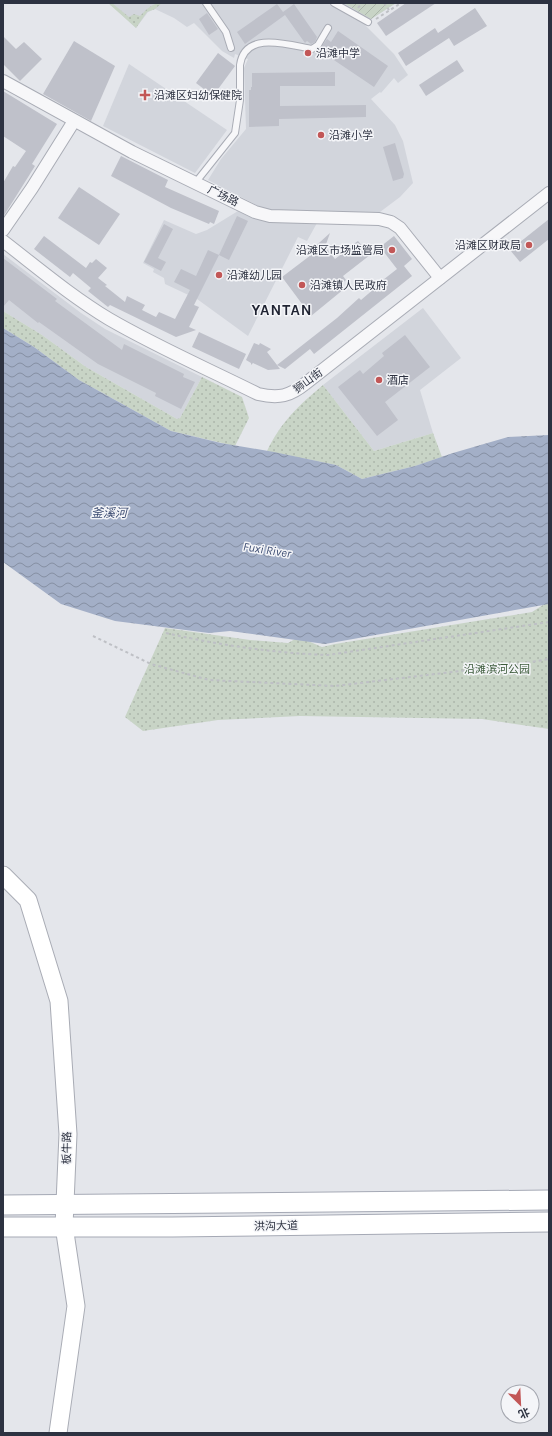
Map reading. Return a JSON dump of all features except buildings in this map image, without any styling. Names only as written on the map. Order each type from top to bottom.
[{"type":"main road","name":"板牛路","points":[[3,875],[28,900],[59,1001],[68,1134],[64,1226],[76,1306],[58,1433]]},
{"type":"main road","name":"洪沟大道","points":[[3,1205],[549,1200]]},
{"type":"main road","name":"洪沟大道","points":[[3,1227],[172,1227],[549,1222]]},
{"type":"street","name":"广场路","points":[[3,81],[132,152],[255,212],[270,216],[379,219],[391,222],[400,228],[440,278]]},
{"type":"street","points":[[3,230],[32,188],[74,121]]},
{"type":"street","name":"狮山街","points":[[3,241],[87,305],[109,319],[258,394],[278,397],[296,391],[549,193]]},
{"type":"lane","points":[[206,3],[226,32],[231,48]]},
{"type":"lane","points":[[334,3],[368,22]]},
{"type":"lane","points":[[196,182],[235,133],[240,100],[240,65],[241,59],[246,51],[261,42],[269,41],[312,49],[318,45],[328,28]]},
{"type":"path","points":[[384,3],[389,10]]},
{"type":"path","points":[[376,19],[401,3]]},
{"type":"path","points":[[166,633],[200,641],[292,653],[328,655],[549,622]]},
{"type":"path","points":[[93,636],[151,664],[209,680],[334,686],[519,664],[549,659]]},
{"type":"shaded area","name":"沿滩小学","points":[[109,3],[396,3],[365,25],[394,54],[408,75],[398,83],[394,78],[381,93],[380,92],[371,99],[395,125],[403,141],[413,183],[400,197],[376,215],[266,210],[208,180],[221,159],[246,129],[244,68],[248,59],[235,54],[234,58],[222,51],[194,23],[187,27],[174,18],[155,9],[148,12],[136,28]]},
{"type":"shaded area","name":"沿滩区妇幼保健院","points":[[129,64],[227,130],[195,173],[103,126]]},
{"type":"shaded area","name":"沿滩幼儿园","points":[[238,211],[250,217],[269,222],[317,223],[307,241],[298,237],[248,336],[197,299],[165,284],[164,278],[153,272],[154,269],[143,263],[164,220],[196,234],[207,230]]},
{"type":"shaded area","points":[[3,254],[81,313],[105,329],[202,377],[180,418],[177,419],[86,367],[42,335],[3,311]]},
{"type":"shaded area","points":[[423,308],[461,358],[420,390],[433,433],[374,451],[323,385]]},
{"type":"green space","points":[[108,3],[112,3],[129,17],[134,14],[140,16],[152,5],[162,3],[155,9],[147,12],[136,28]]},
{"type":"green space","points":[[344,3],[396,3],[371,19]]},
{"type":"green space","points":[[3,311],[42,335],[86,367],[177,419],[180,418],[202,377],[242,397],[249,418],[235,446],[171,431],[79,380],[34,347],[3,328]]},
{"type":"green space","points":[[323,385],[374,451],[433,433],[442,457],[415,466],[362,479],[336,465],[267,451],[284,423]]},
{"type":"green space","name":"沿滩滨河公园","points":[[546,603],[549,603],[549,729],[482,719],[300,716],[218,720],[143,731],[125,717],[165,628],[250,640],[288,643],[297,638],[322,647],[532,612]]},
{"type":"water","name":"釜溪河","points":[[3,328],[34,347],[79,380],[171,431],[221,443],[336,465],[362,479],[415,466],[508,437],[549,435],[549,604],[325,644],[230,631],[209,633],[115,621],[61,604],[3,562]]},
{"type":"place","name":"沿滩中学","points":[[308,53]]},
{"type":"place","name":"沿滩区妇幼保健院","points":[[145,95]]},
{"type":"place","name":"沿滩小学","points":[[321,135]]},
{"type":"place","name":"沿滩区财政局","points":[[529,245]]},
{"type":"place","name":"沿滩区市场监管局","points":[[392,250]]},
{"type":"place","name":"沿滩幼儿园","points":[[219,275]]},
{"type":"place","name":"沿滩镇人民政府","points":[[302,285]]},
{"type":"place","name":"酒店","points":[[379,380]]},
{"type":"district","name":"YANTAN","points":[[282,310]]},
{"type":"water label","name":"Fuxi River","points":[[267,550]]}]
